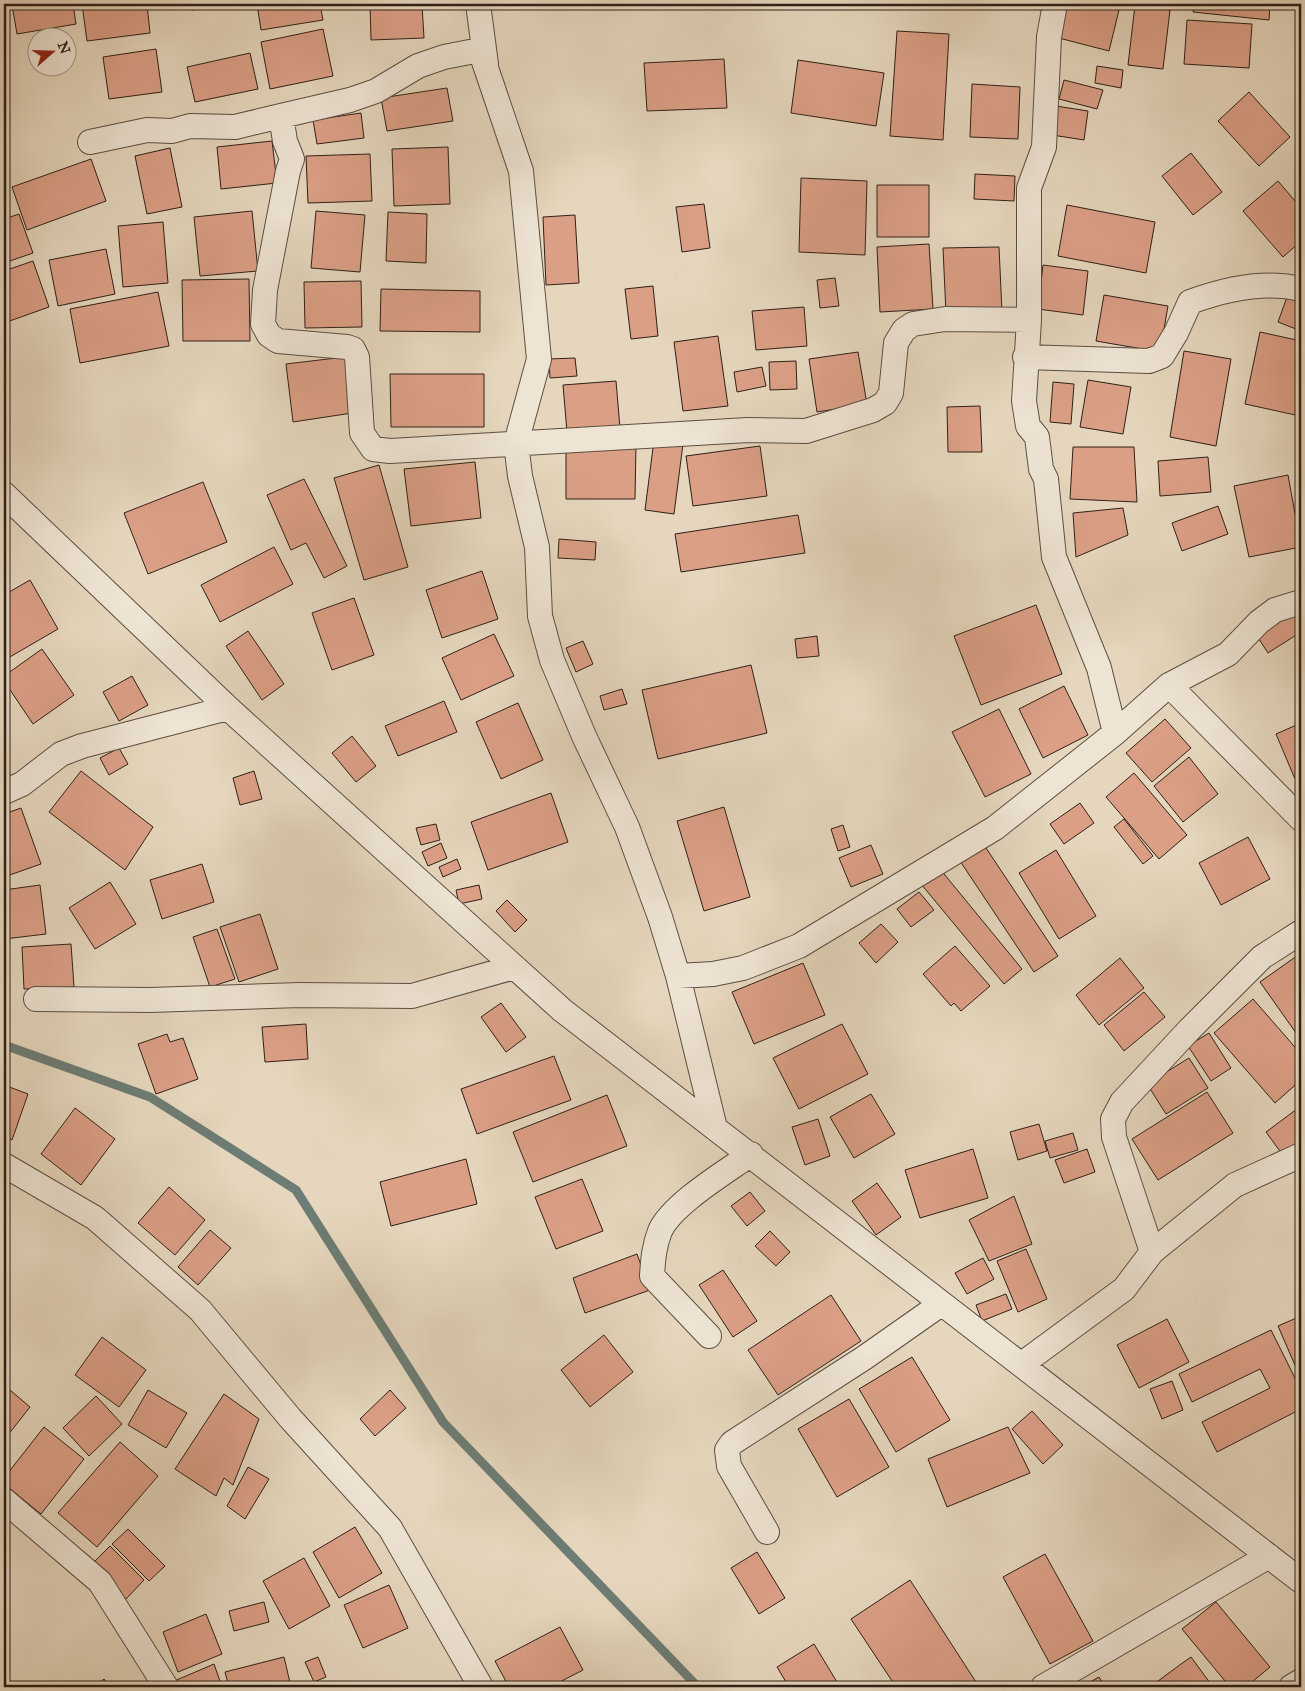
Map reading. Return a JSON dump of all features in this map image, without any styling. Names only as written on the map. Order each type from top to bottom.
[{"type":"street","points":[[478,4],[487,71]]},
{"type":"street","points":[[1055,4],[1049,37],[1044,147],[1029,188],[1029,320],[1026,357],[1026,416],[1028,426],[1037,437],[1041,469],[1046,478],[1050,502],[1054,557],[1099,668],[1115,733]]},
{"type":"street","points":[[90,142],[147,130],[172,131],[190,126],[235,127],[350,100],[376,91],[418,66],[444,57],[480,50],[521,171],[539,359],[516,443],[520,476],[537,547],[540,616],[552,660],[584,736],[627,827],[660,917],[678,976],[715,1128]]},
{"type":"street","points":[[281,116],[285,142],[292,159],[288,171],[266,290],[263,324],[269,335],[278,341],[353,349],[358,357],[362,433],[373,449],[390,451],[748,430],[806,431],[873,410],[885,403],[891,393],[896,343],[904,330],[914,324],[946,319],[1029,320]]},
{"type":"street","points":[[1026,357],[1149,361],[1162,356],[1176,333],[1190,302],[1217,292],[1254,286],[1288,286],[1301,290]]},
{"type":"street","points":[[4,494],[228,708],[562,1010],[751,1154],[941,1304],[1022,1364],[1301,1581]]},
{"type":"street","points":[[678,976],[713,974],[743,968],[799,946],[995,828],[1115,733],[1169,685],[1228,654],[1259,622],[1275,610],[1301,602]]},
{"type":"street","points":[[1169,685],[1301,819]]},
{"type":"street","points":[[4,792],[22,784],[61,754],[82,746],[228,708]]},
{"type":"street","points":[[1152,1252],[1114,1137],[1113,1118],[1129,1095],[1256,964],[1301,932]]},
{"type":"street","points":[[36,999],[150,1000],[300,995],[412,996],[514,967]]},
{"type":"street","points":[[709,1336],[652,1276],[653,1250],[661,1229],[685,1202],[751,1154]]},
{"type":"street","points":[[1022,1364],[1124,1289],[1152,1252],[1235,1185],[1301,1155]]},
{"type":"street","points":[[4,1165],[95,1218],[200,1310],[290,1418],[390,1528],[481,1687]]},
{"type":"street","points":[[767,1532],[729,1466],[727,1450],[732,1443],[864,1358],[941,1304]]},
{"type":"street","points":[[4,1500],[100,1582],[166,1687]]},
{"type":"street","points":[[1044,1687],[1269,1556]]},
{"type":"street","points":[[1290,1687],[1301,1681]]},
{"type":"building","points":[[73,4],[76,24],[52,28],[28,28],[28,32],[17,34],[12,5]]},
{"type":"building","points":[[82,4],[147,4],[150,33],[87,41]]},
{"type":"building","points":[[191,4],[225,4],[192,10]]},
{"type":"building","points":[[257,4],[320,4],[323,20],[261,30]]},
{"type":"building","points":[[370,4],[422,4],[424,38],[371,40]]},
{"type":"building","points":[[913,4],[939,4],[914,6]]},
{"type":"building","points":[[1008,4],[1048,4],[1047,11]]},
{"type":"building","points":[[1064,4],[1094,4],[1119,10],[1109,51],[1055,37]]},
{"type":"building","points":[[1194,4],[1270,4],[1269,20],[1193,12]]},
{"type":"building","points":[[1135,5],[1170,10],[1163,69],[1128,65]]},
{"type":"building","points":[[1187,20],[1252,24],[1249,68],[1184,64]]},
{"type":"building","points":[[323,29],[333,76],[270,89],[261,42]]},
{"type":"building","points":[[897,31],[949,34],[943,140],[890,136]]},
{"type":"building","points":[[156,49],[162,92],[109,99],[103,57]]},
{"type":"building","points":[[250,53],[258,89],[195,102],[187,67]]},
{"type":"building","points":[[724,59],[727,108],[647,111],[644,63]]},
{"type":"building","points":[[798,60],[884,73],[876,126],[791,113]]},
{"type":"building","points":[[1097,66],[1123,70],[1121,88],[1095,83]]},
{"type":"building","points":[[1064,80],[1103,90],[1097,109],[1059,99]]},
{"type":"building","points":[[972,84],[1020,87],[1018,139],[970,137]]},
{"type":"building","points":[[447,88],[453,121],[387,131],[381,98]]},
{"type":"building","points":[[1249,92],[1290,137],[1259,166],[1218,121]]},
{"type":"building","points":[[1056,106],[1088,111],[1084,140],[1052,135]]},
{"type":"building","points":[[361,113],[364,138],[317,144],[313,120]]},
{"type":"building","points":[[272,141],[277,183],[221,189],[217,147]]},
{"type":"building","points":[[448,147],[450,204],[394,206],[392,149]]},
{"type":"building","points":[[170,148],[182,207],[147,214],[135,156]]},
{"type":"building","points":[[1191,153],[1222,192],[1193,215],[1162,176]]},
{"type":"building","points":[[370,154],[372,201],[308,203],[306,156]]},
{"type":"building","points":[[91,159],[106,201],[27,230],[12,187]]},
{"type":"building","points":[[975,174],[1015,176],[1014,201],[974,199]]},
{"type":"building","points":[[801,178],[867,181],[865,255],[799,252]]},
{"type":"building","points":[[1278,181],[1301,208],[1301,241],[1283,257],[1243,211]]},
{"type":"building","points":[[877,185],[929,185],[929,237],[877,237]]},
{"type":"building","points":[[704,204],[710,248],[682,252],[676,207]]},
{"type":"building","points":[[1067,205],[1155,222],[1146,273],[1058,256]]},
{"type":"building","points":[[252,211],[258,271],[200,276],[194,217]]},
{"type":"building","points":[[316,211],[365,215],[360,272],[311,268]]},
{"type":"building","points":[[388,212],[427,214],[426,263],[386,261]]},
{"type":"building","points":[[19,214],[33,253],[4,263],[4,219]]},
{"type":"building","points":[[575,215],[579,283],[546,285],[543,217]]},
{"type":"building","points":[[163,222],[168,283],[123,287],[118,226]]},
{"type":"building","points":[[929,244],[933,309],[880,312],[877,247]]},
{"type":"building","points":[[999,247],[1002,312],[946,314],[943,248]]},
{"type":"building","points":[[106,249],[115,294],[58,306],[49,260]]},
{"type":"building","points":[[33,261],[49,307],[4,323],[4,271]]},
{"type":"building","points":[[1043,265],[1088,271],[1083,315],[1038,309]]},
{"type":"building","points":[[835,278],[839,306],[820,308],[817,280]]},
{"type":"building","points":[[249,279],[250,341],[183,341],[182,280]]},
{"type":"building","points":[[361,281],[362,327],[305,328],[304,282]]},
{"type":"building","points":[[653,286],[658,336],[631,339],[625,289]]},
{"type":"building","points":[[381,289],[480,291],[480,332],[380,331]]},
{"type":"building","points":[[158,292],[169,346],[80,363],[70,309]]},
{"type":"building","points":[[1104,295],[1168,306],[1160,352],[1096,341]]},
{"type":"building","points":[[1287,297],[1301,302],[1301,331],[1278,322]]},
{"type":"building","points":[[804,307],[807,346],[756,350],[752,311]]},
{"type":"building","points":[[1260,332],[1301,341],[1300,416],[1245,404]]},
{"type":"building","points":[[718,336],[728,406],[683,411],[674,342]]},
{"type":"building","points":[[1184,351],[1231,359],[1216,446],[1170,437]]},
{"type":"building","points":[[858,352],[867,404],[817,412],[809,359]]},
{"type":"building","points":[[353,356],[359,412],[293,422],[286,364]]},
{"type":"building","points":[[575,358],[577,376],[550,378],[549,359]]},
{"type":"building","points":[[796,361],[797,389],[770,390],[769,362]]},
{"type":"building","points":[[762,367],[766,386],[737,392],[734,372]]},
{"type":"building","points":[[390,374],[484,374],[484,427],[391,427]]},
{"type":"building","points":[[1088,380],[1131,387],[1123,434],[1080,427]]},
{"type":"building","points":[[616,381],[620,428],[567,432],[563,385]]},
{"type":"building","points":[[1053,382],[1074,384],[1071,424],[1050,422]]},
{"type":"building","points":[[980,406],[982,452],[948,452],[947,407]]},
{"type":"building","points":[[654,440],[683,444],[674,514],[645,510]]},
{"type":"building","points":[[566,443],[636,444],[635,499],[566,499]]},
{"type":"building","points":[[760,446],[767,496],[693,506],[686,456]]},
{"type":"building","points":[[1073,447],[1134,447],[1137,502],[1070,499]]},
{"type":"building","points":[[1208,457],[1211,492],[1160,496],[1158,461]]},
{"type":"building","points":[[475,462],[481,518],[411,526],[404,469]]},
{"type":"building","points":[[379,465],[408,567],[364,580],[334,478]]},
{"type":"building","points":[[1288,475],[1301,547],[1249,557],[1234,486]]},
{"type":"building","points":[[304,479],[347,566],[324,578],[306,543],[291,550],[267,495]]},
{"type":"building","points":[[203,482],[227,542],[148,574],[124,513]]},
{"type":"building","points":[[1218,506],[1228,534],[1182,551],[1172,523]]},
{"type":"building","points":[[1123,508],[1128,535],[1076,557],[1073,513]]},
{"type":"building","points":[[798,515],[805,553],[681,572],[675,534]]},
{"type":"building","points":[[559,539],[596,542],[595,560],[558,558]]},
{"type":"building","points":[[274,547],[293,584],[220,622],[201,585]]},
{"type":"building","points":[[482,571],[498,619],[442,638],[426,590]]},
{"type":"building","points":[[30,580],[58,629],[8,658],[4,651],[4,595]]},
{"type":"building","points":[[354,598],[374,655],[332,670],[312,613]]},
{"type":"building","points":[[1036,605],[1062,674],[981,705],[954,636]]},
{"type":"building","points":[[1298,610],[1301,616],[1301,632],[1268,653],[1257,636]]},
{"type":"building","points":[[248,631],[284,684],[262,700],[226,646]]},
{"type":"building","points":[[494,634],[514,676],[461,700],[442,658]]},
{"type":"building","points":[[817,636],[819,656],[797,658],[795,639]]},
{"type":"building","points":[[583,641],[593,664],[576,672],[566,648]]},
{"type":"building","points":[[42,649],[74,695],[33,724],[4,681],[4,676]]},
{"type":"building","points":[[751,665],[767,733],[658,759],[642,690]]},
{"type":"building","points":[[132,676],[148,705],[119,721],[103,692]]},
{"type":"building","points":[[1064,686],[1088,735],[1043,758],[1019,709]]},
{"type":"building","points":[[622,689],[627,704],[604,710],[600,696]]},
{"type":"building","points":[[444,701],[457,732],[398,756],[385,726]]},
{"type":"building","points":[[518,703],[543,760],[501,779],[476,722]]},
{"type":"building","points":[[999,709],[1031,774],[985,797],[952,732]]},
{"type":"building","points":[[1165,719],[1191,748],[1152,782],[1126,753]]},
{"type":"building","points":[[1301,723],[1301,776],[1295,779],[1276,734]]},
{"type":"building","points":[[352,736],[376,766],[356,782],[332,753]]},
{"type":"building","points":[[119,748],[128,764],[109,775],[100,758]]},
{"type":"building","points":[[1189,757],[1218,794],[1183,822],[1154,786]]},
{"type":"building","points":[[81,771],[153,827],[125,870],[49,812]]},
{"type":"building","points":[[254,771],[262,799],[240,805],[233,778]]},
{"type":"building","points":[[1134,773],[1187,835],[1159,859],[1106,797]]},
{"type":"building","points":[[551,793],[568,842],[488,870],[471,822]]},
{"type":"building","points":[[1080,803],[1094,823],[1064,844],[1050,824]]},
{"type":"building","points":[[724,807],[750,897],[704,911],[677,821]]},
{"type":"building","points":[[21,808],[41,864],[4,877],[4,814]]},
{"type":"building","points":[[1124,819],[1153,856],[1143,864],[1114,827]]},
{"type":"building","points":[[436,824],[440,840],[421,845],[416,828]]},
{"type":"building","points":[[843,825],[850,847],[838,851],[831,829]]},
{"type":"building","points":[[1248,837],[1270,879],[1221,905],[1199,863]]},
{"type":"building","points":[[982,842],[1058,956],[1034,972],[958,858]]},
{"type":"building","points":[[441,843],[447,858],[428,866],[422,852]]},
{"type":"building","points":[[871,845],[883,874],[851,887],[839,858]]},
{"type":"building","points":[[1056,850],[1096,916],[1059,939],[1019,873]]},
{"type":"building","points":[[457,859],[461,869],[443,877],[439,867]]},
{"type":"building","points":[[202,864],[214,902],[162,919],[150,880]]},
{"type":"building","points":[[940,869],[1022,969],[1004,984],[921,884]]},
{"type":"building","points":[[110,882],[136,924],[95,949],[69,908]]},
{"type":"building","points":[[40,885],[46,934],[4,939],[4,890]]},
{"type":"building","points":[[479,885],[482,899],[459,904],[456,890]]},
{"type":"building","points":[[919,892],[934,910],[911,927],[897,909]]},
{"type":"building","points":[[507,900],[527,920],[515,932],[496,911]]},
{"type":"building","points":[[260,914],[278,969],[239,982],[220,927]]},
{"type":"building","points":[[881,924],[898,942],[876,963],[859,943]]},
{"type":"building","points":[[217,929],[235,979],[210,987],[193,937]]},
{"type":"building","points":[[71,944],[74,987],[24,989],[22,947]]},
{"type":"building","points":[[955,946],[990,986],[961,1011],[954,1003],[951,1006],[923,974]]},
{"type":"building","points":[[1301,953],[1301,1040],[1260,982]]},
{"type":"building","points":[[1120,958],[1144,988],[1099,1025],[1076,995]]},
{"type":"building","points":[[803,963],[825,1015],[754,1044],[732,992]]},
{"type":"building","points":[[1144,992],[1165,1017],[1124,1051],[1104,1025]]},
{"type":"building","points":[[1253,999],[1301,1054],[1301,1080],[1275,1103],[1214,1033]]},
{"type":"building","points":[[501,1003],[526,1037],[506,1052],[481,1017]]},
{"type":"building","points":[[306,1024],[308,1059],[265,1062],[262,1027]]},
{"type":"building","points":[[842,1024],[868,1074],[799,1109],[773,1058]]},
{"type":"building","points":[[1209,1033],[1231,1068],[1211,1081],[1188,1046]]},
{"type":"building","points":[[167,1034],[170,1042],[183,1038],[198,1079],[156,1094],[138,1044]]},
{"type":"building","points":[[554,1056],[571,1100],[477,1134],[461,1089]]},
{"type":"building","points":[[1189,1058],[1208,1088],[1166,1114],[1147,1084]]},
{"type":"building","points":[[4,1085],[28,1094],[12,1140],[4,1137]]},
{"type":"building","points":[[1207,1092],[1233,1133],[1158,1180],[1132,1139]]},
{"type":"building","points":[[871,1094],[895,1134],[854,1158],[830,1117]]},
{"type":"building","points":[[607,1095],[627,1146],[533,1182],[513,1132]]},
{"type":"building","points":[[1301,1106],[1301,1140],[1282,1154],[1266,1132]]},
{"type":"building","points":[[75,1108],[115,1139],[81,1185],[41,1154]]},
{"type":"building","points":[[818,1119],[830,1156],[805,1165],[792,1127]]},
{"type":"building","points":[[1039,1124],[1047,1151],[1018,1160],[1010,1132]]},
{"type":"building","points":[[1073,1133],[1078,1150],[1050,1158],[1045,1141]]},
{"type":"building","points":[[973,1149],[988,1198],[920,1218],[905,1170]]},
{"type":"building","points":[[1087,1149],[1095,1172],[1064,1183],[1055,1160]]},
{"type":"building","points":[[466,1159],[477,1204],[391,1226],[380,1182]]},
{"type":"building","points":[[582,1179],[603,1231],[556,1249],[535,1197]]},
{"type":"building","points":[[877,1183],[901,1217],[876,1235],[852,1201]]},
{"type":"building","points":[[169,1187],[205,1220],[175,1255],[138,1223]]},
{"type":"building","points":[[750,1192],[765,1211],[747,1226],[731,1206]]},
{"type":"building","points":[[1014,1196],[1032,1244],[989,1261],[969,1220]]},
{"type":"building","points":[[210,1230],[231,1248],[198,1285],[178,1267]]},
{"type":"building","points":[[770,1231],[790,1252],[776,1266],[755,1246]]},
{"type":"building","points":[[1026,1249],[1047,1299],[1018,1312],[997,1261]]},
{"type":"building","points":[[637,1254],[650,1290],[585,1313],[573,1278]]},
{"type":"building","points":[[983,1258],[994,1279],[967,1294],[955,1273]]},
{"type":"building","points":[[723,1270],[757,1321],[733,1337],[699,1285]]},
{"type":"building","points":[[1006,1294],[1012,1309],[982,1321],[976,1305]]},
{"type":"building","points":[[831,1295],[861,1341],[778,1395],[748,1350]]},
{"type":"building","points":[[1301,1316],[1301,1379],[1278,1326]]},
{"type":"building","points":[[1167,1319],[1189,1362],[1139,1388],[1117,1345]]},
{"type":"building","points":[[1271,1330],[1301,1390],[1301,1409],[1217,1452],[1202,1422],[1270,1388],[1260,1369],[1192,1402],[1179,1374]]},
{"type":"building","points":[[604,1335],[633,1372],[590,1407],[561,1370]]},
{"type":"building","points":[[102,1337],[146,1370],[119,1407],[75,1375]]},
{"type":"building","points":[[912,1357],[950,1420],[896,1452],[859,1389]]},
{"type":"building","points":[[1172,1381],[1183,1410],[1162,1419],[1150,1389]]},
{"type":"building","points":[[4,1385],[30,1407],[4,1440]]},
{"type":"building","points":[[148,1390],[187,1413],[166,1448],[128,1425]]},
{"type":"building","points":[[390,1390],[406,1408],[375,1436],[360,1419]]},
{"type":"building","points":[[224,1394],[259,1419],[233,1485],[224,1478],[216,1496],[175,1469]]},
{"type":"building","points":[[96,1396],[122,1424],[89,1456],[63,1428]]},
{"type":"building","points":[[849,1399],[889,1467],[837,1497],[798,1429]]},
{"type":"building","points":[[1032,1411],[1063,1445],[1043,1464],[1012,1429]]},
{"type":"building","points":[[44,1427],[84,1459],[41,1514],[4,1484],[4,1478]]},
{"type":"building","points":[[1008,1427],[1030,1473],[947,1507],[928,1459]]},
{"type":"building","points":[[120,1442],[158,1476],[97,1547],[58,1513]]},
{"type":"building","points":[[248,1467],[269,1479],[245,1519],[227,1506]]},
{"type":"building","points":[[355,1527],[382,1573],[339,1598],[313,1552]]},
{"type":"building","points":[[128,1529],[165,1566],[149,1581],[112,1544]]},
{"type":"building","points":[[110,1546],[144,1580],[126,1599],[91,1565]]},
{"type":"building","points":[[757,1552],[785,1598],[759,1614],[731,1568]]},
{"type":"building","points":[[1045,1554],[1093,1641],[1050,1664],[1003,1577]]},
{"type":"building","points":[[304,1558],[330,1606],[289,1629],[263,1581]]},
{"type":"building","points":[[910,1580],[976,1682],[967,1687],[896,1687],[851,1619]]},
{"type":"building","points":[[389,1585],[408,1628],[363,1648],[344,1605]]},
{"type":"building","points":[[264,1602],[269,1622],[234,1631],[229,1611]]},
{"type":"building","points":[[1216,1602],[1270,1667],[1246,1687],[1230,1687],[1182,1629]]},
{"type":"building","points":[[206,1614],[222,1654],[178,1672],[163,1632]]},
{"type":"building","points":[[560,1627],[583,1670],[550,1687],[509,1687],[495,1661]]},
{"type":"building","points":[[814,1644],[840,1687],[789,1687],[777,1667]]},
{"type":"building","points":[[284,1657],[291,1687],[229,1687],[225,1672]]},
{"type":"building","points":[[318,1657],[326,1677],[314,1682],[305,1662]]},
{"type":"building","points":[[1191,1657],[1213,1687],[1150,1687],[1181,1664]]},
{"type":"building","points":[[214,1664],[222,1687],[175,1687],[172,1682]]},
{"type":"building","points":[[1099,1677],[1105,1687],[1081,1687]]},
{"type":"building","points":[[104,1679],[110,1687],[94,1687]]},
{"type":"waterway","points":[[4,1045],[150,1097],[296,1190],[443,1422],[698,1687]]}]
